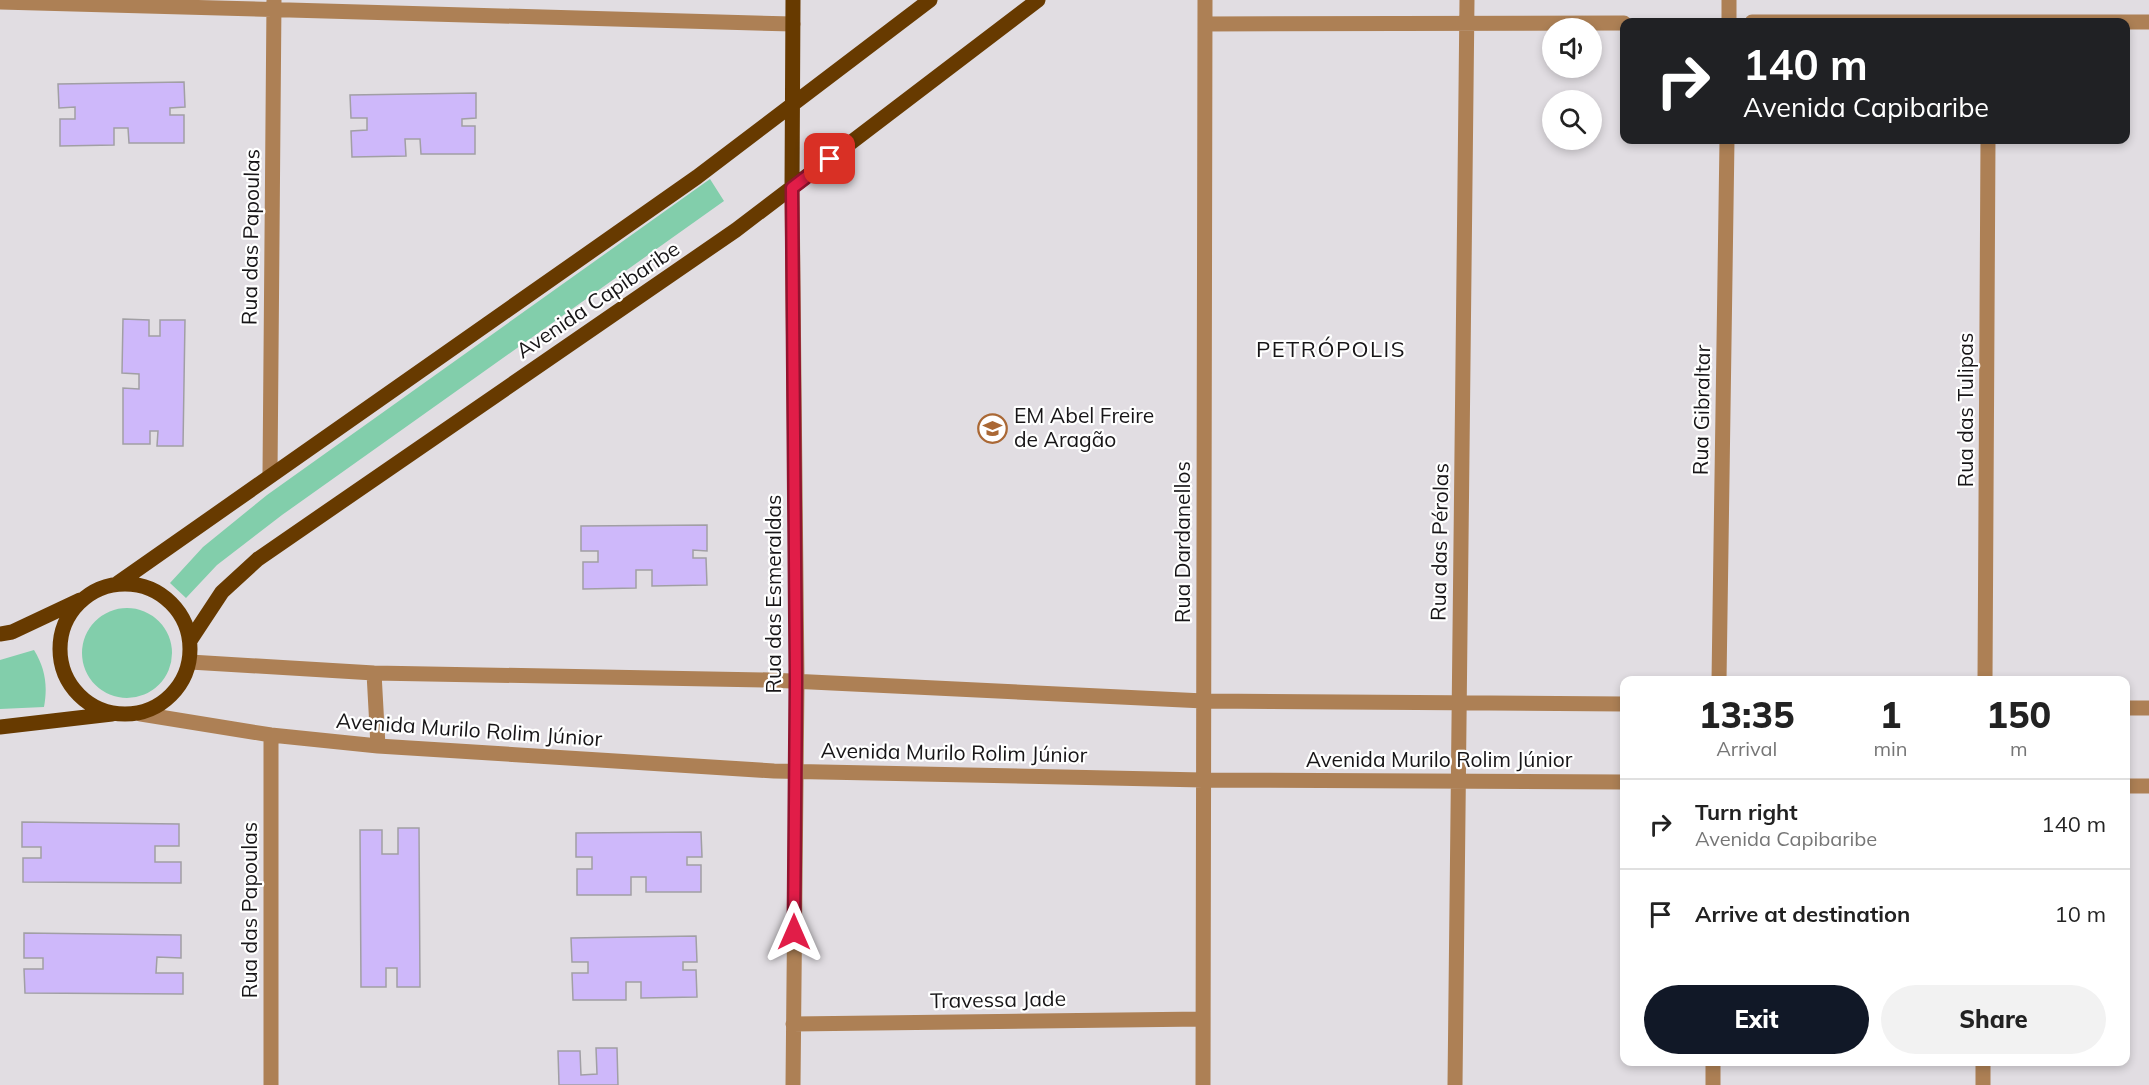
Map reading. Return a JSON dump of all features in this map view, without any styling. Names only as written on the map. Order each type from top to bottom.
[{"type":"main road","name":"Rua das Esmeraldas","points":[[792,188],[793,0]]},
{"type":"main road","name":"Avenida Capibaribe","points":[[118,583],[697,177],[930,0]]},
{"type":"main road","name":"Avenida Capibaribe","points":[[191,639],[222,592],[258,559],[736,230],[1038,0]]},
{"type":"main road","points":[[0,634],[12,632],[98,589],[118,583],[151,588],[177,608],[191,639],[190,662],[181,685],[164,703],[141,714],[112,714],[0,727]]},
{"type":"main road","points":[[80,600],[62,631],[62,667],[81,698],[112,714]]},
{"type":"street","name":"Rua Dardanellos","points":[[1203,1085],[1205,0]]},
{"type":"street","name":"Rua das Pérolas","points":[[1455,1085],[1467,0]]},
{"type":"street","points":[[1729,0],[1729,18]]},
{"type":"street","points":[[0,2],[274,5],[793,24]]},
{"type":"street","name":"Rua das Papoulas","points":[[270,475],[274,5]]},
{"type":"street","points":[[2130,22],[2149,22]]},
{"type":"street","points":[[1205,24],[1620,23]]},
{"type":"street","name":"Rua Gibraltar","points":[[1719,676],[1727,144]]},
{"type":"street","name":"Rua das Tulipas","points":[[1985,676],[1988,144]]},
{"type":"street","name":"Rua das Esmeraldas","points":[[792,188],[796,681],[793,1085]]},
{"type":"street","points":[[190,662],[374,673],[796,681],[1204,701],[1620,704]]},
{"type":"street","points":[[374,673],[378,746]]},
{"type":"street","points":[[2130,708],[2149,708]]},
{"type":"street","name":"Avenida Murilo Rolim Júnior","points":[[141,714],[271,735],[378,746],[774,771],[1203,780],[1620,782]]},
{"type":"street","name":"Rua das Papoulas","points":[[271,735],[271,1085]]},
{"type":"street","points":[[2130,786],[2149,786]]},
{"type":"street","name":"Travessa Jade","points":[[793,1024],[1203,1019]]},
{"type":"street","points":[[1713,1066],[1713,1085]]},
{"type":"street","points":[[1983,1066],[1983,1085]]},
{"type":"green space","points":[[710,179],[724,201],[282,515],[217,565],[186,598],[170,583],[203,547],[267,495]]},
{"type":"green space","points":[[127,608],[144,611],[159,621],[169,636],[172,653],[169,670],[159,685],[144,695],[127,698],[110,695],[95,685],[85,670],[82,653],[85,636],[95,621],[110,611]]},
{"type":"green space","points":[[34,650],[45,677],[44,707],[0,709],[0,660]]},
{"type":"building","points":[[184,82],[185,107],[170,108],[170,115],[184,115],[184,143],[129,143],[128,128],[114,128],[114,145],[60,146],[60,119],[75,119],[75,107],[59,108],[58,84]]},
{"type":"building","points":[[476,93],[476,118],[462,119],[462,126],[475,126],[475,154],[421,154],[420,139],[405,139],[406,156],[352,157],[351,131],[367,130],[367,118],[351,118],[350,95]]},
{"type":"building","points":[[123,319],[149,320],[149,336],[160,336],[160,320],[185,320],[183,446],[157,446],[158,431],[150,431],[150,444],[123,444],[123,388],[139,389],[139,374],[122,373]]},
{"type":"building","points":[[707,525],[707,551],[693,550],[693,558],[706,558],[707,585],[652,586],[652,570],[636,570],[636,588],[583,589],[583,562],[598,562],[598,551],[581,551],[581,526]]},
{"type":"building","points":[[22,822],[179,824],[179,846],[155,846],[155,862],[181,862],[181,883],[23,882],[23,858],[41,858],[41,847],[22,847]]},
{"type":"building","points":[[398,828],[419,828],[420,987],[397,987],[397,968],[386,968],[386,987],[361,987],[360,830],[382,830],[382,854],[398,854]]},
{"type":"building","points":[[701,832],[702,857],[687,857],[687,865],[701,865],[701,892],[646,892],[646,877],[631,877],[631,895],[577,895],[577,869],[592,869],[592,857],[576,857],[576,833]]},
{"type":"building","points":[[24,933],[181,935],[181,958],[157,957],[156,973],[183,973],[183,994],[25,993],[24,969],[43,969],[43,958],[24,958]]},
{"type":"building","points":[[696,936],[697,962],[683,962],[683,970],[696,970],[697,997],[641,998],[641,982],[626,982],[626,1000],[573,1000],[572,973],[588,973],[588,962],[572,962],[571,938]]},
{"type":"building","points":[[596,1048],[617,1048],[618,1085],[559,1085],[558,1051],[580,1051],[581,1075],[597,1074]]},
{"type":"place","name":"EM Abel Freire de Aragão","points":[[993,428]]},
{"type":"district","name":"PETRÓPOLIS","points":[[1331,349]]},
{"type":"route","points":[[794,932],[796,681],[792,188],[830,159]]}]
